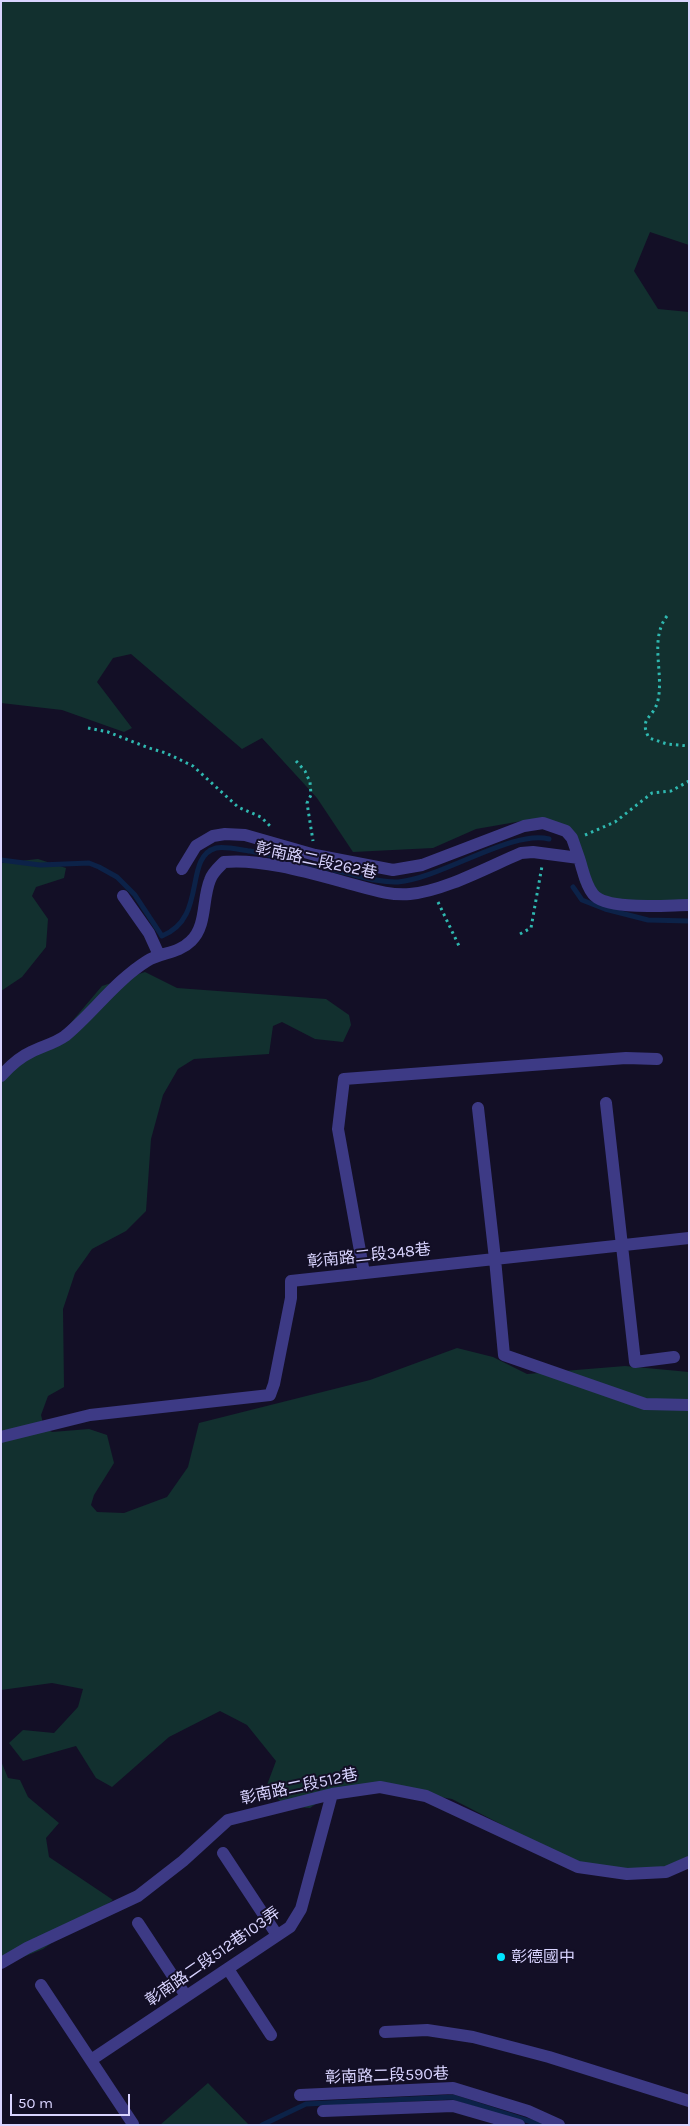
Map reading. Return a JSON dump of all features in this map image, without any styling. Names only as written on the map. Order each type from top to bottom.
[{"type":"street","points":[[182,868],[196,846],[213,836],[225,834],[245,835],[315,855],[394,870],[422,865],[524,826],[543,823],[566,831],[572,838],[586,883],[594,896],[602,902],[650,906],[689,905]]},
{"type":"street","name":"彰南路二段262巷","points":[[1,1076],[8,1067],[30,1052],[52,1044],[65,1036],[132,972],[147,961],[159,955],[179,950],[192,941],[198,930],[210,879],[224,862],[256,863],[320,876],[391,894],[410,894],[432,890],[520,853],[545,853],[579,858]]},
{"type":"street","points":[[123,896],[149,933],[159,955]]},
{"type":"street","points":[[364,1273],[338,1129],[344,1079],[626,1058],[657,1059]]},
{"type":"street","points":[[606,1103],[635,1362],[674,1357]]},
{"type":"street","points":[[478,1108],[496,1259],[504,1355],[645,1404],[689,1406]]},
{"type":"street","name":"彰南路二段348巷","points":[[1,1437],[90,1414],[270,1395],[274,1384],[291,1298],[291,1281],[689,1238]]},
{"type":"street","name":"彰南路二段512巷","points":[[1,1963],[27,1948],[138,1896],[183,1861],[228,1820],[332,1794],[380,1787],[426,1796],[578,1867],[627,1874],[666,1872],[689,1862]]},
{"type":"street","name":"彰南路二段512巷103弄","points":[[91,2060],[290,1927],[301,1909],[332,1794]]},
{"type":"street","points":[[223,1853],[277,1935]]},
{"type":"street","points":[[138,1923],[186,1996]]},
{"type":"street","points":[[228,1969],[271,2035]]},
{"type":"street","points":[[41,1985],[133,2124]]},
{"type":"street","points":[[385,2032],[427,2030],[474,2036],[549,2057],[689,2101]]},
{"type":"street","name":"彰南路二段590巷","points":[[300,2095],[453,2088],[528,2111],[559,2125]]},
{"type":"street","points":[[324,2111],[453,2106],[519,2125]]},
{"type":"path","points":[[667,616],[660,624],[658,642],[660,666],[658,701],[652,713],[645,721],[645,729],[650,738],[667,744],[689,746]]},
{"type":"path","points":[[88,728],[108,732],[166,753],[192,766],[238,807],[260,816],[275,830],[286,847]]},
{"type":"path","points":[[296,761],[305,771],[310,782],[311,795],[307,803],[315,855]]},
{"type":"path","points":[[572,838],[587,835],[614,822],[652,793],[671,791],[689,781]]},
{"type":"path","points":[[520,934],[531,928],[545,853]]},
{"type":"path","points":[[432,890],[460,948]]},
{"type":"green space","points":[[1,1],[689,1],[689,245],[650,232],[634,271],[658,309],[689,312],[689,901],[615,901],[596,896],[580,883],[571,842],[562,833],[522,821],[476,829],[433,848],[353,852],[317,798],[262,738],[242,749],[131,654],[113,658],[97,682],[132,728],[124,732],[62,710],[1,703]]},
{"type":"green space","points":[[38,859],[66,868],[64,878],[36,887],[32,896],[48,919],[46,947],[22,977],[1,991],[1,863]]},
{"type":"green space","points":[[145,972],[177,988],[326,999],[349,1015],[351,1025],[343,1042],[315,1039],[282,1022],[273,1026],[269,1054],[194,1059],[178,1069],[163,1095],[151,1139],[146,1211],[126,1231],[92,1249],[75,1273],[63,1309],[64,1387],[48,1396],[41,1415],[44,1427],[52,1432],[89,1429],[107,1435],[114,1463],[94,1495],[91,1505],[97,1512],[124,1513],[167,1497],[188,1467],[199,1423],[370,1380],[457,1348],[493,1357],[527,1374],[625,1366],[689,1372],[689,1865],[625,1871],[578,1864],[452,1799],[370,1785],[337,1789],[310,1808],[284,1806],[267,1785],[276,1761],[247,1725],[220,1711],[169,1737],[112,1787],[96,1778],[76,1746],[23,1761],[9,1743],[23,1730],[54,1733],[78,1707],[83,1689],[52,1683],[1,1690],[1,1071],[63,1032],[102,986]]},
{"type":"green space","points":[[1,1761],[8,1778],[20,1780],[28,1797],[59,1823],[46,1838],[49,1857],[113,1900],[43,1949],[1,1966]]},
{"type":"green space","points":[[208,2083],[249,2125],[160,2125]]},
{"type":"waterway","points":[[1,860],[40,865],[89,863],[99,867],[117,877],[135,895],[162,936],[176,927],[185,916],[191,903],[200,863],[206,854],[216,848],[250,851],[370,879],[398,882],[416,879],[516,841],[534,838],[549,839]]},
{"type":"waterway","points":[[573,887],[582,900],[605,909],[648,920],[689,921]]},
{"type":"waterway","points":[[262,2125],[306,2104],[453,2097],[541,2125]]},
{"type":"place","name":"彰德國中","points":[[501,1957]]}]
